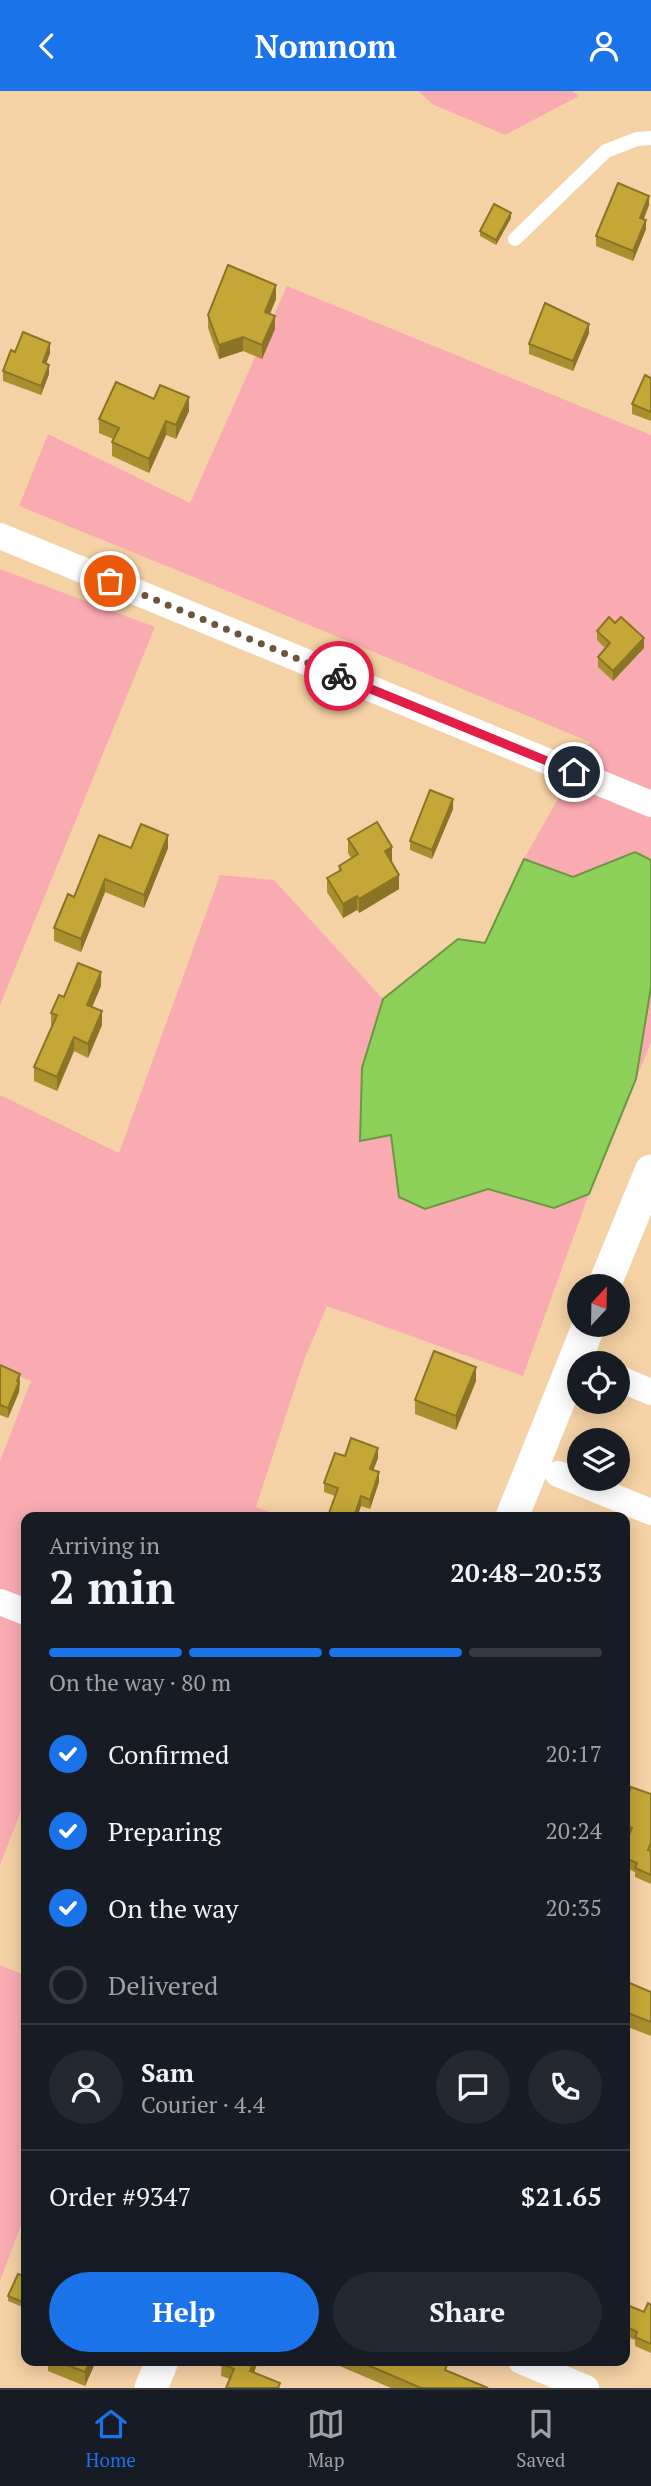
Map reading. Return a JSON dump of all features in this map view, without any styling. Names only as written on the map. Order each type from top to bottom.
[{"type":"street","points":[[0,536],[651,804]]},
{"type":"street","points":[[609,1274],[651,1171]]},
{"type":"street","points":[[630,1383],[651,1392]]},
{"type":"street","points":[[514,1512],[567,1388]]},
{"type":"street","points":[[558,1474],[651,1512]]},
{"type":"street","points":[[0,1602],[21,1610]]},
{"type":"street","points":[[151,2388],[160,2366]]},
{"type":"street","points":[[533,2366],[586,2388]]},
{"type":"lane","points":[[514,239],[606,151],[637,139],[651,138]]},
{"type":"shaded area","points":[[418,91],[572,91],[579,96],[505,135],[432,104]]},
{"type":"shaded area","points":[[287,286],[651,435],[651,860],[635,852],[573,877],[524,859],[590,742],[19,506],[48,434],[190,503]]},
{"type":"shaded area","points":[[0,569],[155,627],[0,1005]]},
{"type":"shaded area","points":[[635,852],[651,860],[651,987],[636,1079],[589,1194],[554,1208],[488,1189],[425,1209],[399,1197],[391,1135],[360,1141],[362,1068],[383,999],[458,939],[485,943],[524,859],[573,877]]},
{"type":"shaded area","points":[[220,875],[274,880],[383,999],[362,1068],[361,1141],[391,1135],[425,1209],[488,1189],[554,1208],[589,1194],[523,1376],[327,1306],[304,1360],[256,1507],[270,1512],[21,1512],[21,1811],[0,1865],[0,1461],[31,1381],[0,1368],[0,1095],[119,1153]]},
{"type":"shaded area","points":[[651,987],[651,1042],[636,1079]]},
{"type":"shaded area","points":[[0,1965],[21,1974],[21,2225],[0,2281]]},
{"type":"building","points":[[618,183],[649,196],[640,218],[646,220],[633,251],[596,236]]},
{"type":"building","points":[[494,204],[511,213],[496,240],[480,231]]},
{"type":"building","points":[[228,265],[276,285],[265,312],[275,316],[262,345],[243,337],[219,345],[208,315]]},
{"type":"building","points":[[545,303],[589,324],[573,361],[529,344]]},
{"type":"building","points":[[23,332],[50,343],[43,362],[49,365],[41,386],[3,371],[11,350],[15,352]]},
{"type":"building","points":[[645,375],[651,378],[651,412],[632,404]]},
{"type":"building","points":[[116,382],[154,399],[160,385],[189,397],[176,425],[166,421],[149,459],[112,442],[119,428],[99,419]]},
{"type":"building","points":[[609,617],[615,623],[621,617],[644,638],[613,671],[598,657],[610,643],[597,631]]},
{"type":"building","points":[[430,790],[453,799],[432,850],[410,841]]},
{"type":"building","points":[[377,822],[392,847],[385,851],[399,875],[359,899],[357,896],[343,904],[327,878],[341,870],[339,866],[358,854],[348,839]]},
{"type":"building","points":[[141,824],[168,835],[144,895],[105,879],[81,939],[54,928],[68,894],[74,897],[99,835],[131,848]]},
{"type":"building","points":[[78,963],[101,972],[87,1005],[102,1011],[88,1044],[74,1037],[57,1077],[34,1067],[57,1015],[51,1013],[59,995],[64,997]]},
{"type":"building","points":[[434,1351],[476,1367],[456,1416],[415,1400]]},
{"type":"building","points":[[0,1365],[20,1374],[8,1408],[0,1405]]},
{"type":"building","points":[[351,1438],[378,1448],[370,1469],[379,1472],[370,1500],[361,1496],[356,1512],[329,1512],[338,1488],[324,1483],[335,1453],[345,1456]]},
{"type":"building","points":[[631,1787],[651,1794],[651,1843],[648,1850],[651,1851],[651,1875],[635,1868],[637,1863],[630,1860]]},
{"type":"building","points":[[630,1983],[651,1992],[651,2022],[630,2014]]},
{"type":"building","points":[[18,2274],[21,2275],[21,2301],[8,2296]]},
{"type":"building","points":[[648,2303],[651,2305],[651,2344],[635,2337],[637,2332],[630,2328],[630,2306],[644,2312]]},
{"type":"building","points":[[70,2366],[88,2366],[85,2372]]},
{"type":"building","points":[[228,2366],[252,2366],[250,2371],[280,2383],[278,2388],[226,2388],[234,2369]]},
{"type":"building","points":[[370,2366],[447,2366],[445,2370],[488,2388],[421,2388]]},
{"type":"way so far","points":[[110,581],[339,676]]},
{"type":"route","points":[[339,676],[574,772]]}]
